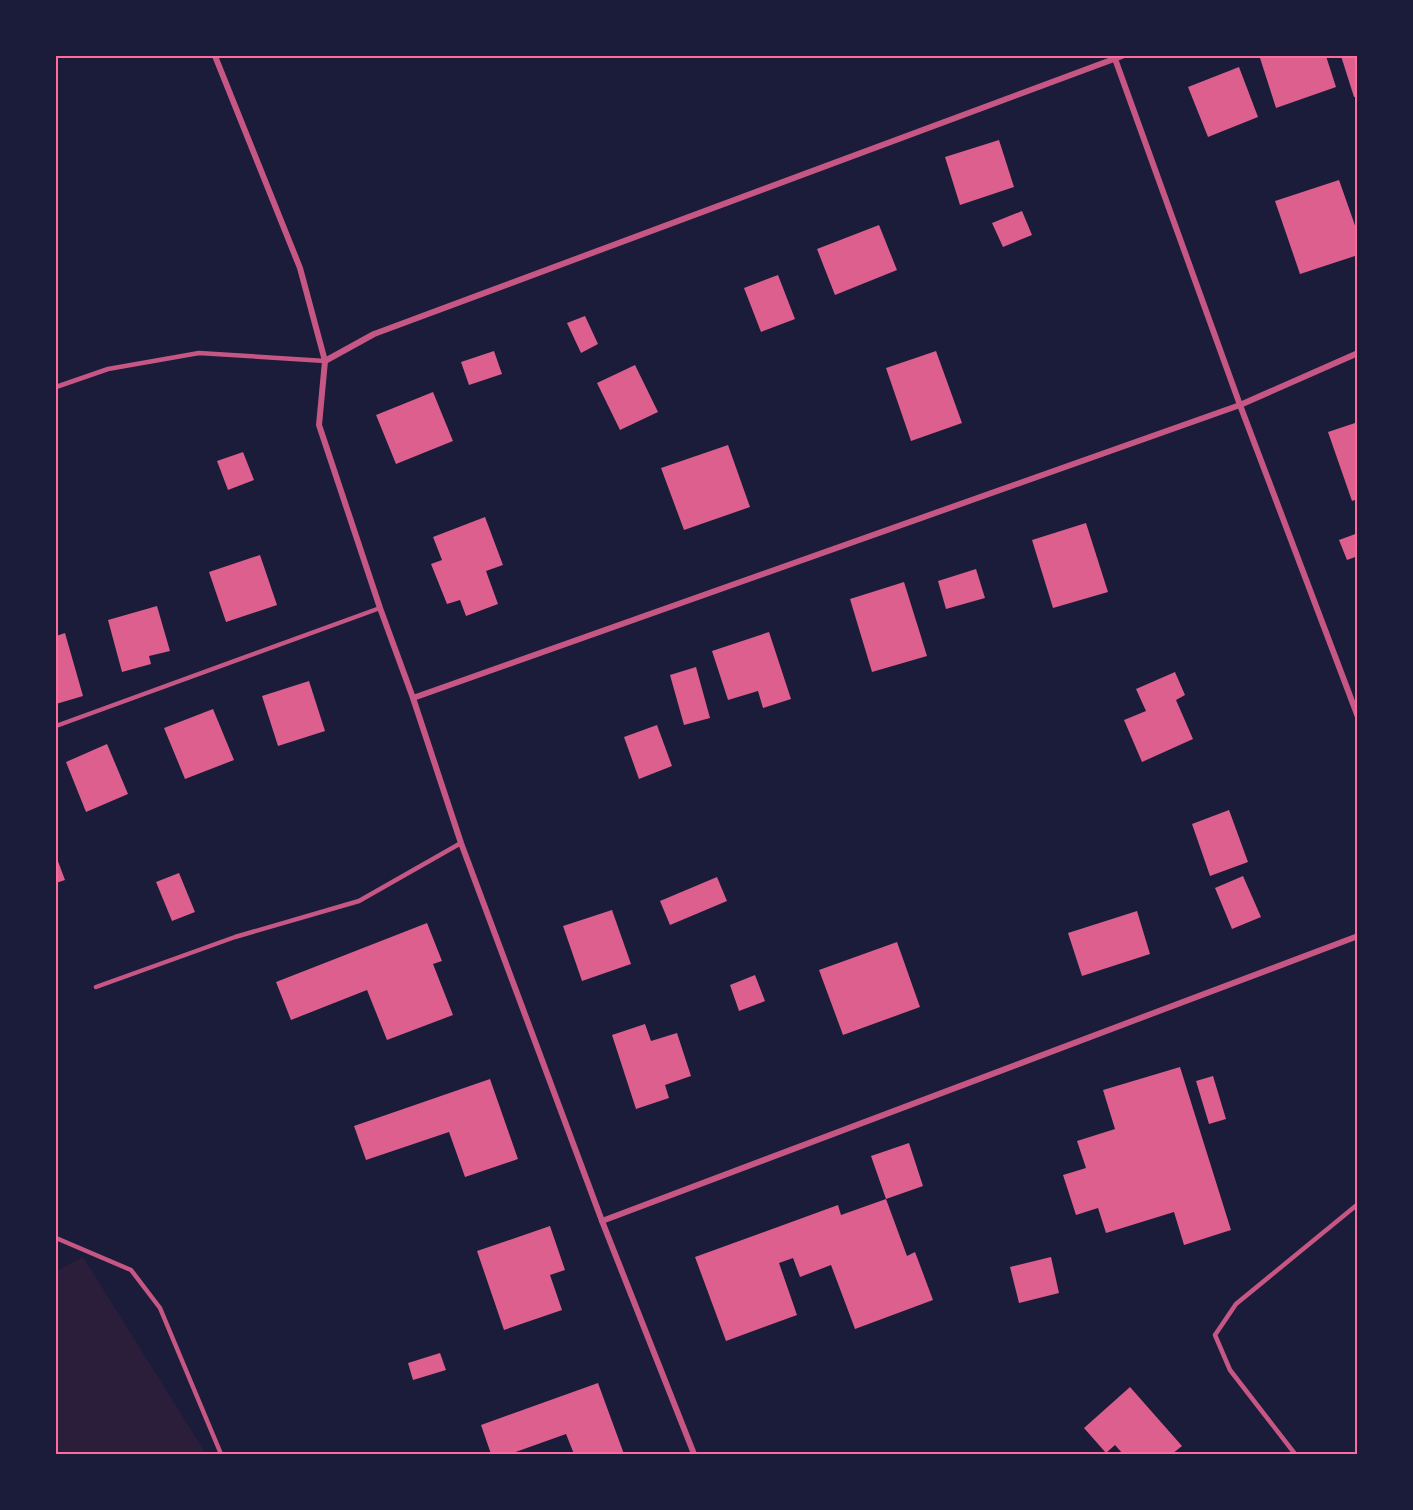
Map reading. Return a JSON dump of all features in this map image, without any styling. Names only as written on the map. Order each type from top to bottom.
[{"type":"street","points":[[216,56],[300,268],[325,361],[319,425],[380,608],[413,698],[461,843],[602,1221],[694,1455]]},
{"type":"street","points":[[325,361],[374,334],[1117,56],[1240,405],[1358,717]]},
{"type":"street","points":[[413,698],[1240,405],[1358,353]]},
{"type":"street","points":[[602,1221],[1358,936]]},
{"type":"lane","points":[[56,387],[108,369],[199,353],[325,361]]},
{"type":"lane","points":[[56,726],[380,608]]},
{"type":"lane","points":[[96,987],[235,937],[359,901],[461,843]]},
{"type":"lane","points":[[1295,1455],[1230,1370],[1215,1335],[1236,1304],[1358,1204]]},
{"type":"lane","points":[[56,1238],[130,1270],[160,1308],[221,1455]]},
{"type":"shaded area","points":[[83,1257],[206,1454],[56,1454],[56,1271]]},
{"type":"building","points":[[1326,56],[1336,87],[1276,108],[1260,58]]},
{"type":"building","points":[[1341,56],[1358,56],[1358,96],[1354,97]]},
{"type":"building","points":[[1239,67],[1258,117],[1208,137],[1188,87]]},
{"type":"building","points":[[999,140],[1014,187],[960,205],[945,157]]},
{"type":"building","points":[[1339,180],[1358,234],[1358,255],[1300,274],[1275,201]]},
{"type":"building","points":[[1022,211],[1032,235],[1003,247],[992,223]]},
{"type":"building","points":[[879,225],[897,270],[835,295],[817,249]]},
{"type":"building","points":[[778,275],[795,319],[761,332],[744,288]]},
{"type":"building","points":[[585,316],[598,344],[581,353],[567,323]]},
{"type":"building","points":[[494,351],[502,374],[469,385],[461,362]]},
{"type":"building","points":[[936,351],[962,423],[911,441],[886,368]]},
{"type":"building","points":[[635,365],[658,412],[620,430],[597,383]]},
{"type":"building","points":[[433,392],[453,441],[396,464],[376,415]]},
{"type":"building","points":[[1358,422],[1358,499],[1352,501],[1328,432]]},
{"type":"building","points":[[728,445],[750,507],[684,530],[661,468]]},
{"type":"building","points":[[243,452],[254,480],[228,490],[217,461]]},
{"type":"building","points":[[485,517],[503,565],[486,571],[498,604],[466,616],[460,600],[447,604],[431,564],[442,560],[433,537]]},
{"type":"building","points":[[1086,523],[1108,592],[1053,608],[1032,540]]},
{"type":"building","points":[[1358,533],[1358,556],[1347,560],[1339,540]]},
{"type":"building","points":[[260,555],[277,605],[226,622],[209,572]]},
{"type":"building","points":[[976,569],[985,598],[946,609],[938,581]]},
{"type":"building","points":[[904,582],[927,656],[872,672],[850,599]]},
{"type":"building","points":[[157,606],[170,651],[149,656],[151,664],[122,672],[108,620]]},
{"type":"building","points":[[769,632],[791,699],[763,708],[758,691],[728,700],[712,651]]},
{"type":"building","points":[[65,633],[83,696],[56,704],[56,636]]},
{"type":"building","points":[[696,667],[710,718],[684,725],[670,675]]},
{"type":"building","points":[[1175,672],[1185,695],[1176,700],[1193,739],[1142,762],[1124,720],[1146,711],[1136,689]]},
{"type":"building","points":[[309,681],[325,731],[278,746],[262,696]]},
{"type":"building","points":[[213,709],[234,760],[185,779],[164,728]]},
{"type":"building","points":[[657,725],[672,766],[639,779],[624,737]]},
{"type":"building","points":[[107,744],[128,794],[86,812],[66,762]]},
{"type":"building","points":[[1229,810],[1248,862],[1210,876],[1192,824]]},
{"type":"building","points":[[56,856],[65,880],[56,883]]},
{"type":"building","points":[[179,873],[195,912],[172,921],[156,882]]},
{"type":"building","points":[[1243,876],[1261,917],[1232,929],[1215,888]]},
{"type":"building","points":[[717,877],[727,901],[670,925],[660,901]]},
{"type":"building","points":[[612,910],[631,964],[582,981],[563,926]]},
{"type":"building","points":[[1137,911],[1150,954],[1082,976],[1068,933]]},
{"type":"building","points":[[427,923],[442,961],[433,964],[453,1015],[387,1040],[367,990],[291,1020],[276,982]]},
{"type":"building","points":[[897,942],[920,1007],[843,1035],[819,970]]},
{"type":"building","points":[[755,975],[765,1001],[739,1011],[730,985]]},
{"type":"building","points":[[645,1024],[651,1041],[677,1033],[691,1076],[665,1085],[669,1098],[636,1109],[612,1035]]},
{"type":"building","points":[[1180,1067],[1231,1230],[1184,1245],[1174,1212],[1106,1233],[1098,1208],[1076,1215],[1063,1175],[1086,1168],[1077,1141],[1115,1129],[1103,1090]]},
{"type":"building","points":[[1213,1076],[1226,1119],[1209,1124],[1196,1081]]},
{"type":"building","points":[[490,1079],[518,1159],[465,1177],[449,1132],[366,1160],[354,1126]]},
{"type":"building","points":[[909,1143],[923,1186],[886,1199],[871,1156]]},
{"type":"building","points":[[886,1199],[907,1256],[915,1252],[933,1300],[855,1329],[831,1265],[800,1277],[793,1258],[779,1263],[797,1315],[726,1341],[695,1257],[838,1205],[841,1215]]},
{"type":"building","points":[[550,1226],[565,1270],[550,1275],[562,1310],[504,1330],[477,1251]]},
{"type":"building","points":[[1051,1257],[1059,1293],[1019,1303],[1010,1267]]},
{"type":"building","points":[[440,1353],[446,1370],[413,1380],[408,1363]]},
{"type":"building","points":[[598,1383],[624,1454],[574,1454],[566,1434],[510,1454],[491,1454],[481,1425]]},
{"type":"building","points":[[1130,1387],[1182,1446],[1172,1454],[1123,1454],[1115,1445],[1106,1453],[1084,1428]]}]
